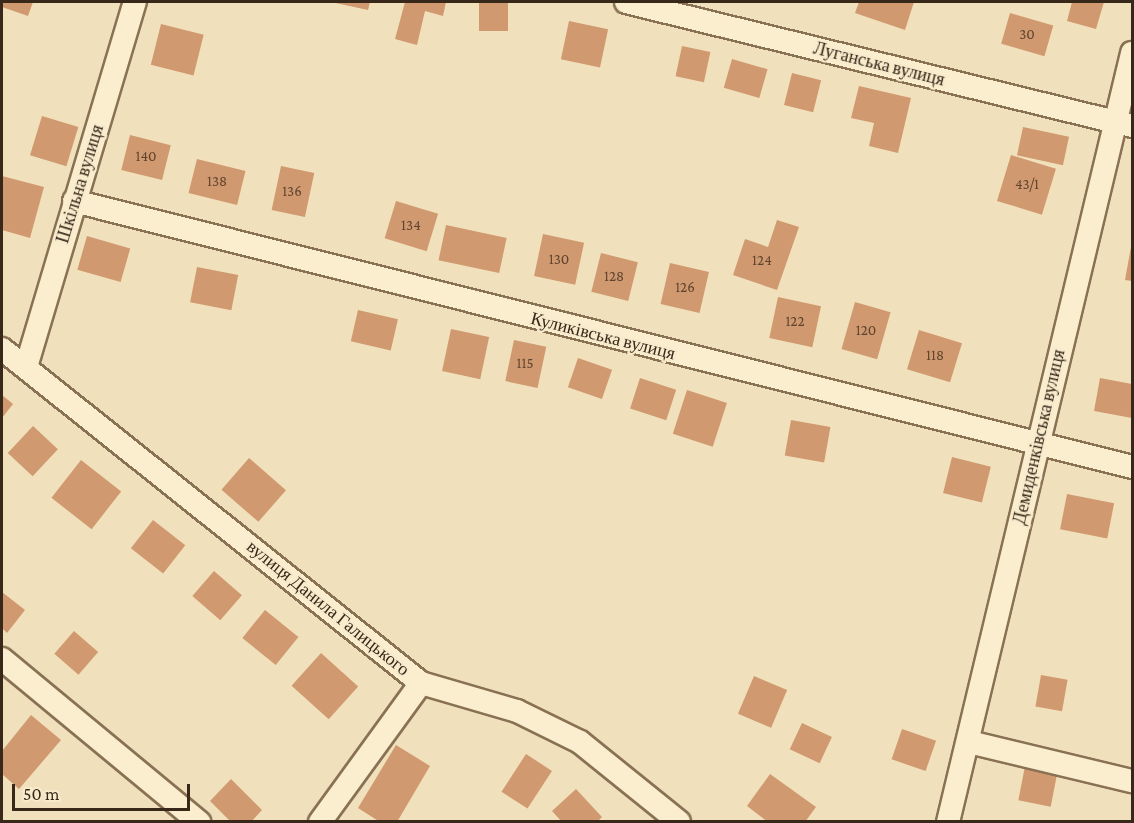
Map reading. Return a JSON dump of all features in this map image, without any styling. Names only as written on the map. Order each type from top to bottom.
[{"type":"street","name":"Шкільна вулиця","points":[[26,367],[135,2]]},
{"type":"street","name":"Луганська вулиця","points":[[626,2],[1123,124]]},
{"type":"street","name":"Демиденківська вулиця","points":[[948,822],[969,742],[1036,446],[1123,124],[1132,53]]},
{"type":"street","name":"Куликівська вулиця","points":[[74,201],[1036,446],[1132,468]]},
{"type":"street","name":"вулиця Данила Галицького","points":[[2,349],[421,683],[517,711],[580,742],[679,822]]},
{"type":"street","points":[[2,659],[199,822]]},
{"type":"street","points":[[326,820],[421,683]]},
{"type":"street","points":[[969,742],[1132,781]]},
{"type":"building","points":[[2,2],[33,2],[28,16],[2,7]]},
{"type":"building","points":[[331,2],[370,2],[368,10]]},
{"type":"building","points":[[405,2],[446,2],[443,16],[425,11],[417,45],[395,39]]},
{"type":"building","points":[[479,2],[508,2],[508,31],[479,31]]},
{"type":"building","points":[[859,2],[914,2],[905,30],[855,13]]},
{"type":"building","points":[[1072,2],[1104,2],[1096,29],[1067,21]]},
{"type":"building","points":[[1010,13],[1053,25],[1044,56],[1001,44]]},
{"type":"building","points":[[569,21],[608,29],[600,67],[561,59]]},
{"type":"building","points":[[161,24],[204,35],[194,75],[151,65]]},
{"type":"building","points":[[682,46],[710,52],[704,82],[676,76]]},
{"type":"building","points":[[732,59],[768,69],[759,98],[724,88]]},
{"type":"building","points":[[792,73],[821,80],[813,112],[784,105]]},
{"type":"building","points":[[859,86],[911,98],[898,153],[869,146],[874,123],[851,118]]},
{"type":"building","points":[[42,116],[78,127],[66,166],[30,155]]},
{"type":"building","points":[[1023,127],[1069,137],[1063,165],[1017,155]]},
{"type":"building","points":[[130,135],[171,145],[162,180],[121,170]]},
{"type":"building","points":[[1011,155],[1056,169],[1042,215],[997,201]]},
{"type":"building","points":[[197,159],[246,171],[237,205],[189,193]]},
{"type":"building","points":[[281,166],[314,173],[305,217],[272,210]]},
{"type":"building","points":[[2,176],[44,187],[30,238],[2,230]]},
{"type":"building","points":[[396,201],[438,214],[427,251],[385,238]]},
{"type":"building","points":[[777,220],[799,227],[777,290],[733,275],[745,239],[768,247]]},
{"type":"building","points":[[446,225],[507,238],[499,273],[439,260]]},
{"type":"building","points":[[543,234],[584,243],[575,285],[534,276]]},
{"type":"building","points":[[87,236],[130,248],[121,282],[77,270]]},
{"type":"building","points":[[1132,247],[1132,281],[1125,280]]},
{"type":"building","points":[[601,253],[638,262],[628,301],[591,292]]},
{"type":"building","points":[[670,263],[709,272],[700,313],[661,304]]},
{"type":"building","points":[[197,267],[238,275],[231,310],[190,302]]},
{"type":"building","points":[[778,297],[821,306],[812,347],[769,338]]},
{"type":"building","points":[[855,302],[891,312],[877,359],[841,349]]},
{"type":"building","points":[[358,310],[398,319],[391,350],[351,341]]},
{"type":"building","points":[[451,329],[489,337],[480,379],[442,371]]},
{"type":"building","points":[[919,330],[962,343],[950,382],[907,369]]},
{"type":"building","points":[[514,340],[546,347],[538,388],[505,381]]},
{"type":"building","points":[[578,358],[612,370],[602,399],[568,387]]},
{"type":"building","points":[[640,378],[676,390],[666,420],[630,408]]},
{"type":"building","points":[[1100,378],[1132,384],[1132,418],[1094,411]]},
{"type":"building","points":[[687,390],[727,403],[713,447],[673,434]]},
{"type":"building","points":[[2,395],[13,404],[2,418]]},
{"type":"building","points":[[791,420],[830,427],[824,462],[785,455]]},
{"type":"building","points":[[33,426],[58,449],[33,476],[8,453]]},
{"type":"building","points":[[952,457],[991,467],[982,503],[943,493]]},
{"type":"building","points":[[249,458],[286,490],[258,522],[221,490]]},
{"type":"building","points":[[81,460],[121,491],[92,529],[51,498]]},
{"type":"building","points":[[1067,494],[1114,503],[1107,538],[1060,529]]},
{"type":"building","points":[[153,520],[185,545],[163,574],[131,548]]},
{"type":"building","points":[[214,571],[242,595],[220,620],[192,596]]},
{"type":"building","points":[[2,592],[25,610],[7,633],[2,628]]},
{"type":"building","points":[[265,610],[298,637],[276,665],[242,638]]},
{"type":"building","points":[[74,631],[98,652],[78,675],[54,654]]},
{"type":"building","points":[[321,653],[358,686],[329,719],[292,686]]},
{"type":"building","points":[[1041,675],[1068,680],[1062,711],[1035,707]]},
{"type":"building","points":[[754,676],[787,690],[771,728],[738,714]]},
{"type":"building","points":[[31,715],[61,740],[19,789],[2,774],[2,751]]},
{"type":"building","points":[[802,723],[832,737],[820,763],[790,749]]},
{"type":"building","points":[[902,729],[936,741],[926,771],[892,759]]},
{"type":"building","points":[[396,745],[430,766],[397,822],[380,822],[358,808]]},
{"type":"building","points":[[526,754],[552,771],[527,809],[501,792]]},
{"type":"building","points":[[1025,766],[1057,772],[1051,807],[1018,800]]},
{"type":"building","points":[[770,774],[816,807],[805,822],[768,822],[747,806]]},
{"type":"building","points":[[231,779],[262,810],[251,822],[231,822],[210,801]]},
{"type":"building","points":[[576,789],[602,817],[597,822],[562,822],[552,811]]}]
